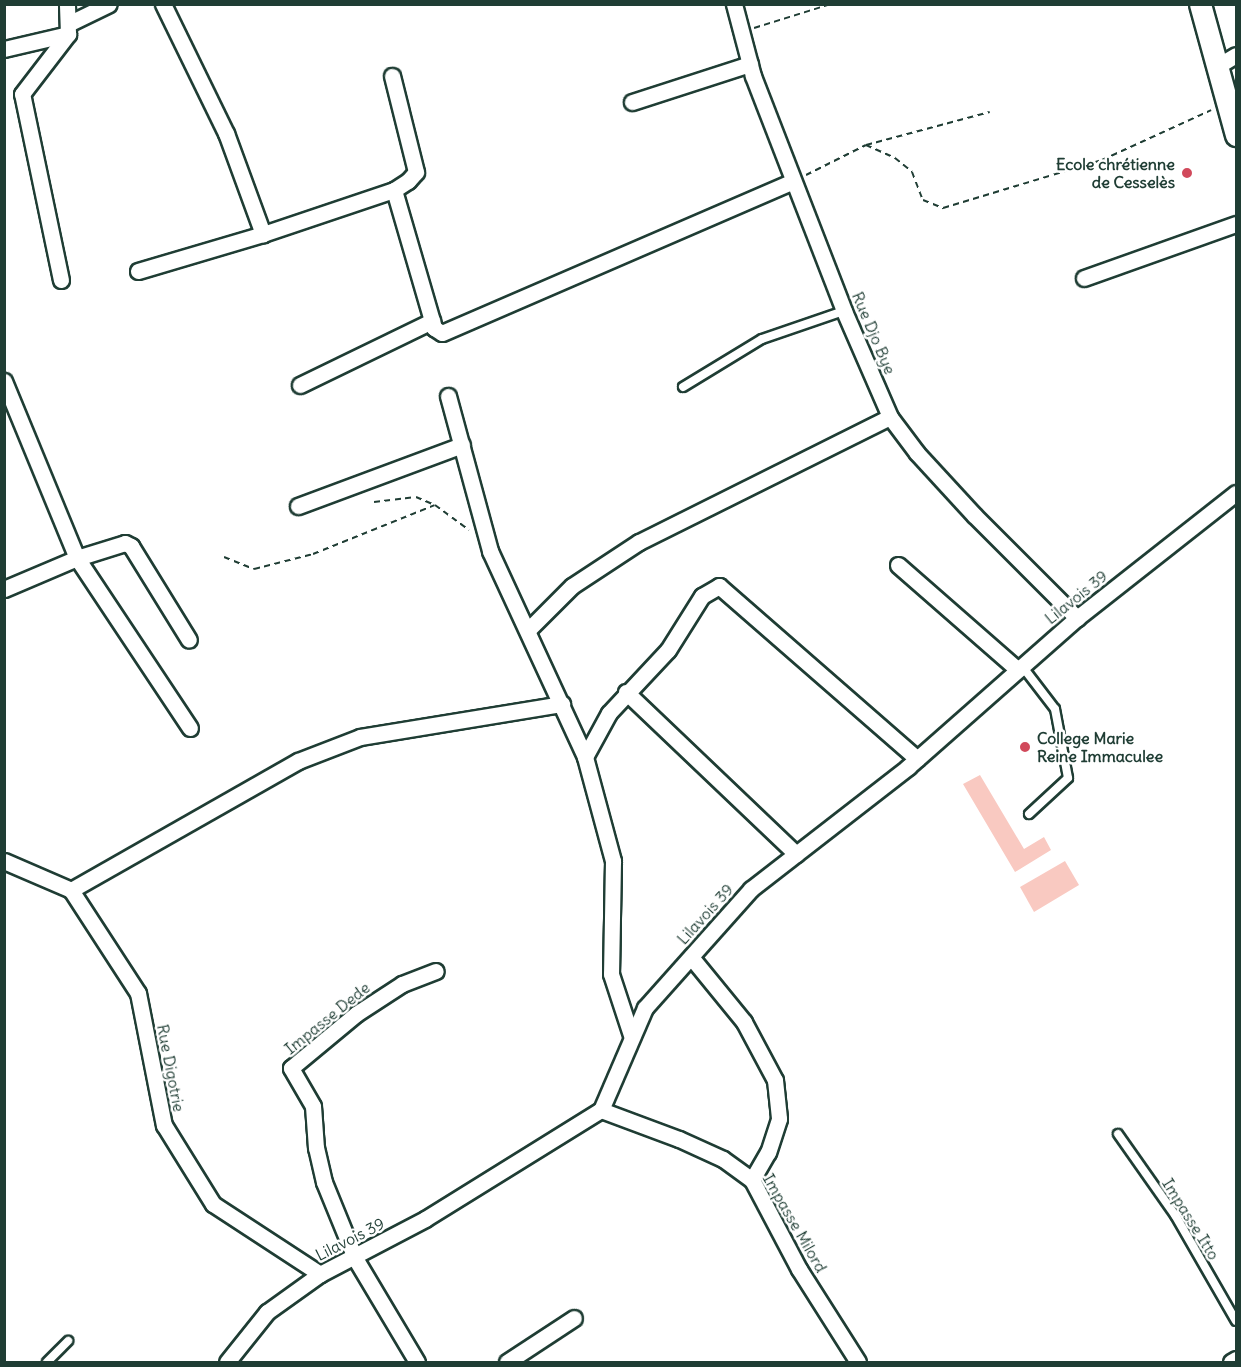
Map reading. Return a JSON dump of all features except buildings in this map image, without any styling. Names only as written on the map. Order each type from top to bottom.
[{"type":"main road","points":[[1200,4],[1236,135]]},
{"type":"street","points":[[61,280],[22,94],[69,28],[68,4]]},
{"type":"street","points":[[4,49],[69,28],[109,4]]},
{"type":"street","points":[[163,4],[226,133],[263,234]]},
{"type":"street","name":"Rue Djo Bye","points":[[734,4],[750,64],[794,182],[844,310],[890,417],[916,453],[1077,618]]},
{"type":"street","points":[[1216,67],[1236,55]]},
{"type":"street","points":[[632,102],[750,64]]},
{"type":"street","points":[[138,271],[263,234],[394,190],[416,172],[392,75]]},
{"type":"street","points":[[394,190],[432,321],[436,330],[449,332],[794,182]]},
{"type":"street","points":[[1084,278],[1236,224]]},
{"type":"street","points":[[300,385],[432,321]]},
{"type":"street","points":[[4,381],[77,558],[190,728]]},
{"type":"street","points":[[448,396],[490,551],[585,757],[613,861],[611,974],[630,1035]]},
{"type":"street","points":[[528,630],[572,586],[639,542],[890,417]]},
{"type":"street","points":[[298,506],[462,445]]},
{"type":"street","name":"Lilavois 39","points":[[226,1362],[267,1311],[320,1274],[355,1258],[601,1110],[630,1035],[645,1008],[751,889],[917,759],[1077,618],[1236,493]]},
{"type":"street","points":[[4,589],[119,543],[131,546],[189,640]]},
{"type":"street","points":[[898,566],[1020,668]]},
{"type":"street","points":[[585,757],[609,713],[673,643],[702,596],[710,587],[719,586],[917,759]]},
{"type":"street","points":[[626,692],[795,855]]},
{"type":"street","points":[[4,861],[71,890],[298,761],[360,737],[562,704]]},
{"type":"street","name":"Rue Digotrie","points":[[71,890],[138,993],[164,1125],[213,1204],[320,1274]]},
{"type":"street","points":[[691,957],[744,1022],[776,1080],[779,1119],[768,1152],[752,1180]]},
{"type":"street","name":"Impasse Dede","points":[[355,1258],[324,1182],[316,1148],[313,1106],[291,1068],[356,1014],[402,984],[436,971]]},
{"type":"street","name":"Impasse Milord","points":[[601,1110],[705,1151],[752,1180],[799,1269],[855,1361]]},
{"type":"street","points":[[355,1258],[417,1362]]},
{"type":"street","points":[[507,1362],[574,1318]]},
{"type":"street","points":[[1231,1362],[1236,1359]]},
{"type":"lane","points":[[683,387],[762,339],[844,310]]},
{"type":"lane","points":[[1020,668],[1055,709],[1068,778],[1029,814]]},
{"type":"lane","name":"Impasse Itto","points":[[1118,1134],[1175,1215],[1236,1321]]},
{"type":"lane","points":[[47,1362],[68,1341]]},
{"type":"path","points":[[743,32],[831,4]]},
{"type":"path","points":[[866,145],[895,158],[912,172],[923,200],[943,208],[1102,160],[1227,102]]},
{"type":"path","points":[[794,182],[866,145],[990,112]]},
{"type":"path","points":[[374,502],[416,497],[435,505],[490,551]]},
{"type":"path","points":[[224,557],[254,569],[313,554],[435,505]]},
{"type":"place","name":"Ecole chrétienne de Cesselès","points":[[1187,173]]},
{"type":"place","name":"College Marie Reine Immaculee","points":[[1025,747]]}]
